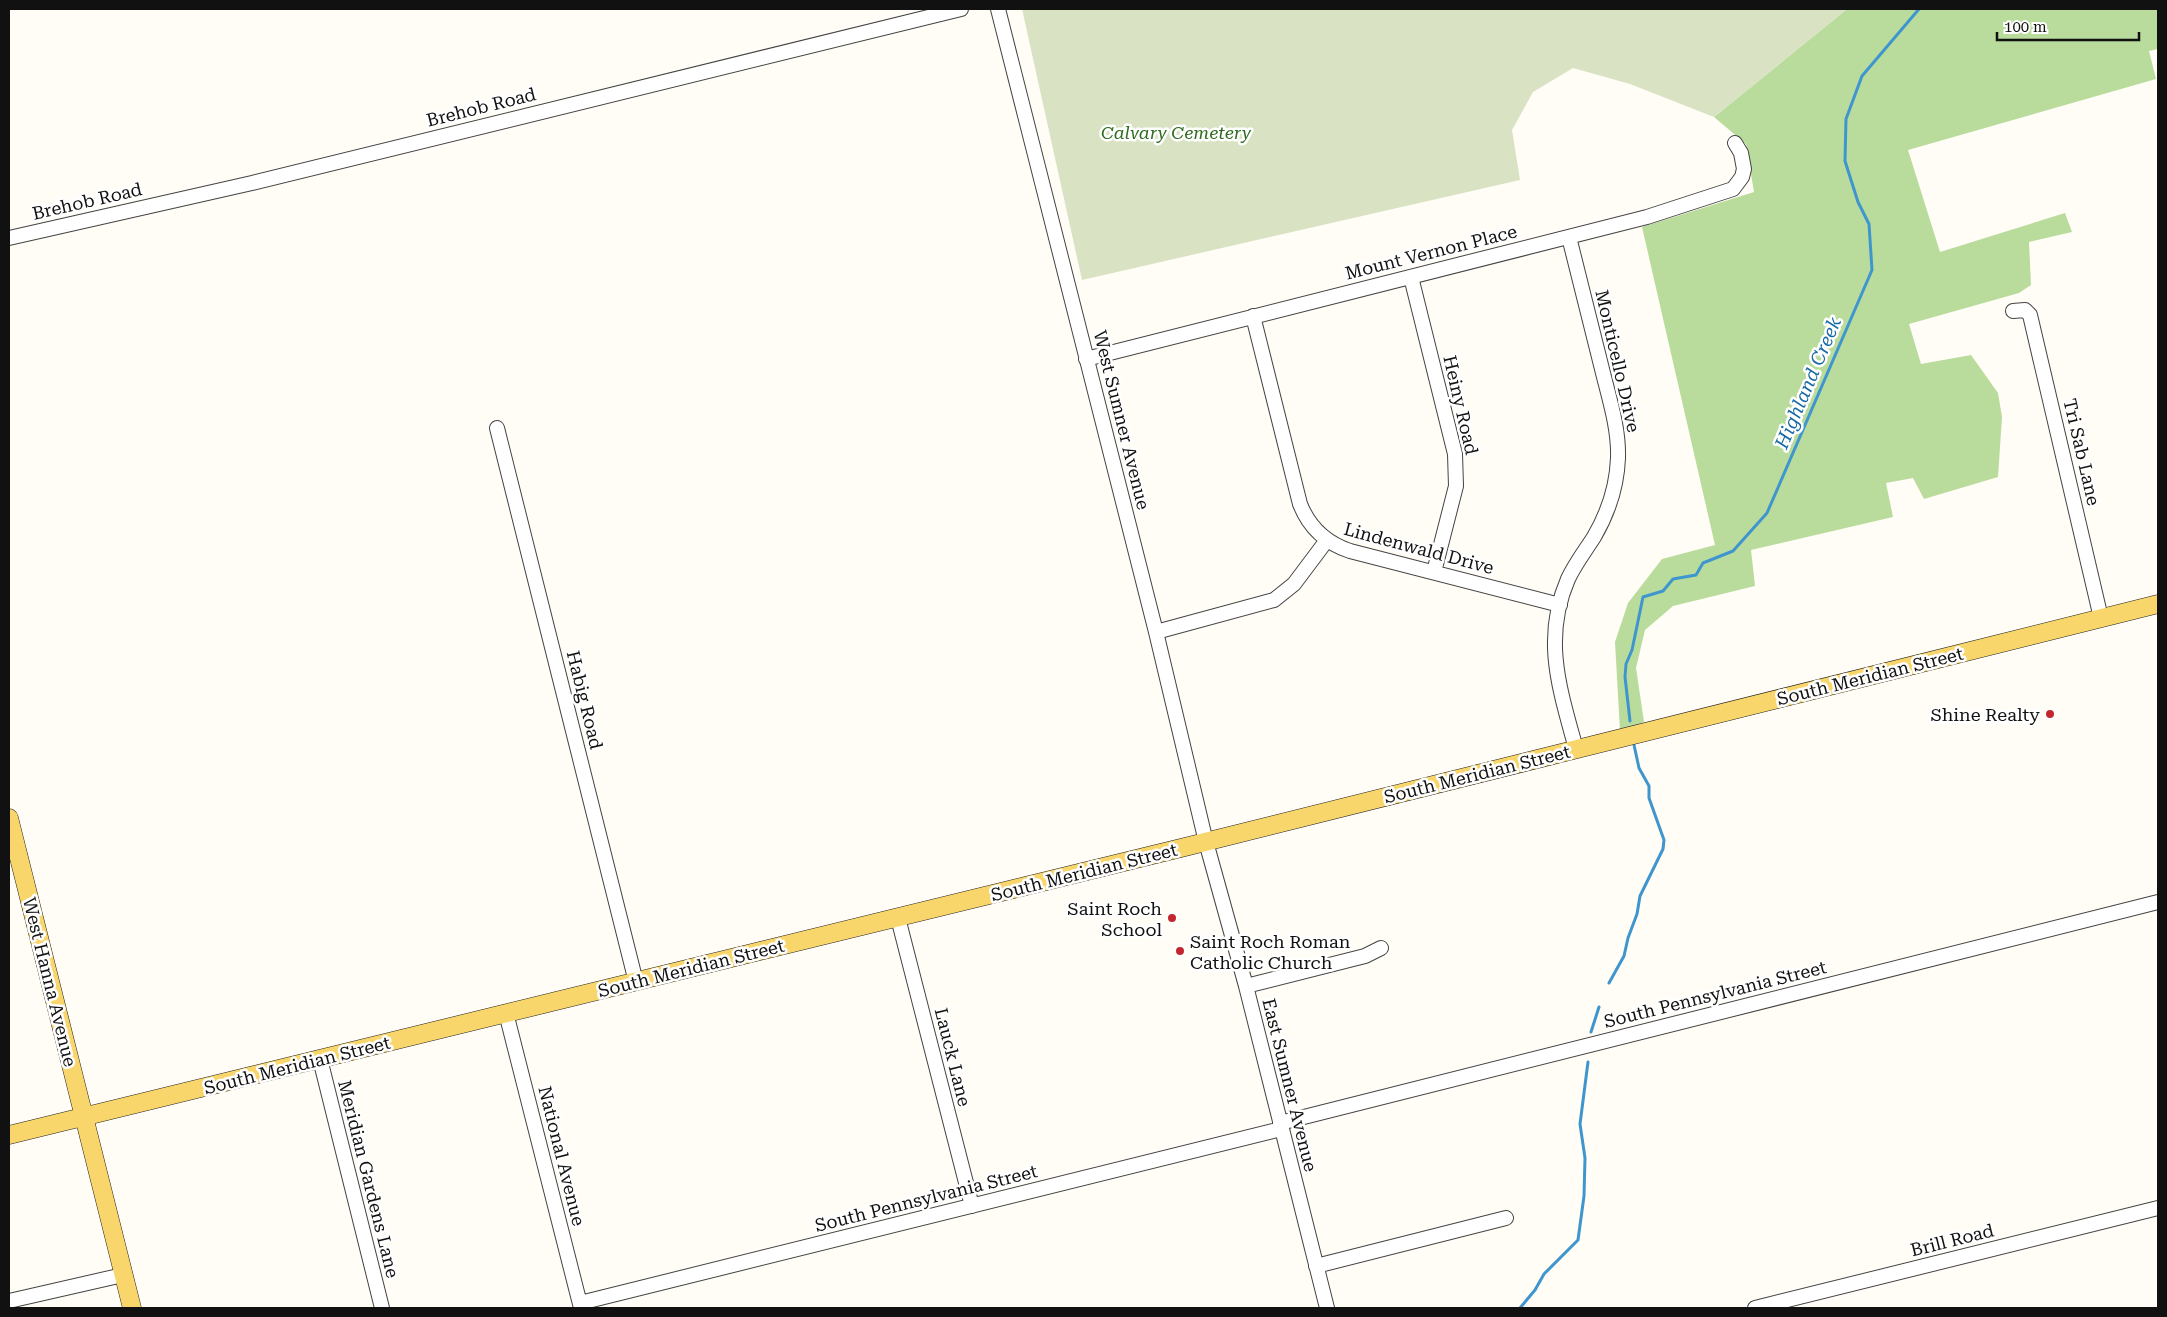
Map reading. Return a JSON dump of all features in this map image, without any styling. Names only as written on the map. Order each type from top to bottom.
[{"type":"main road","name":"South Meridian Street","points":[[9,1136],[1206,842],[2158,604]]},
{"type":"main road","name":"West Hanna Avenue","points":[[9,818],[132,1308]]},
{"type":"street","name":"Brehob Road","points":[[9,238],[252,183],[960,9]]},
{"type":"street","name":"West Sumner Avenue","points":[[998,9],[1156,632],[1206,842]]},
{"type":"street","name":"Mount Vernon Place","points":[[1086,359],[1647,217],[1733,189],[1742,177],[1744,169],[1741,153],[1735,143]]},
{"type":"street","name":"Monticello Drive","points":[[1569,237],[1614,419],[1618,458],[1614,488],[1606,514],[1568,580],[1560,605],[1554,640],[1556,672],[1576,749]]},
{"type":"street","name":"Heiny Road","points":[[1411,277],[1455,454],[1456,486],[1434,572]]},
{"type":"street","name":"Tri Sab Lane","points":[[2012,311],[2025,310],[2030,315],[2101,618]]},
{"type":"street","name":"Lindenwald Drive","points":[[1253,316],[1300,504],[1308,520],[1327,540],[1350,551],[1560,605]]},
{"type":"street","name":"Habig Road","points":[[497,428],[636,982]]},
{"type":"street","points":[[1156,632],[1274,600],[1287,592],[1327,540]]},
{"type":"street","name":"East Sumner Avenue","points":[[1206,842],[1246,986],[1327,1308]]},
{"type":"street","name":"South Pennsylvania Street","points":[[581,1306],[2158,902]]},
{"type":"street","name":"Lauck Lane","points":[[898,918],[972,1206]]},
{"type":"street","points":[[1246,986],[1365,956],[1381,948]]},
{"type":"street","name":"National Avenue","points":[[506,1014],[581,1306]]},
{"type":"street","name":"Meridian Gardens Lane","points":[[320,1059],[382,1308]]},
{"type":"street","name":"Brill Road","points":[[1755,1308],[2158,1208]]},
{"type":"street","points":[[1316,1266],[1506,1218]]},
{"type":"street","points":[[9,1302],[124,1274]]},
{"type":"green space","name":"Calvary Cemetery","points":[[1022,9],[1847,9],[1714,117],[1630,84],[1573,68],[1533,92],[1512,130],[1520,180],[1082,280]]},
{"type":"green space","points":[[1847,9],[2158,9],[2158,49],[2149,51],[2156,79],[1908,150],[1940,252],[2065,213],[2072,232],[2029,242],[2031,285],[2019,293],[1909,324],[1921,364],[1971,355],[1998,393],[2002,417],[1998,477],[1924,499],[1913,478],[1886,483],[1893,517],[1751,550],[1755,586],[1673,606],[1645,630],[1636,668],[1644,722],[1620,731],[1615,642],[1628,603],[1662,559],[1715,545],[1642,227],[1754,192],[1746,144],[1714,117]]},
{"type":"waterway","name":"Highland Creek","points":[[1630,721],[1625,677],[1626,664],[1632,650],[1643,597],[1663,591],[1673,579],[1696,575],[1703,563],[1733,551],[1767,513],[1872,270],[1869,224],[1858,202],[1845,161],[1846,119],[1862,76],[1919,9]]},
{"type":"waterway","name":"Highland Creek","points":[[1609,983],[1624,956],[1628,938],[1637,914],[1640,896],[1663,849],[1664,840],[1649,798],[1649,786],[1639,768],[1634,745]]},
{"type":"waterway","name":"Highland Creek","points":[[1591,1032],[1599,1007]]},
{"type":"waterway","name":"Highland Creek","points":[[1520,1308],[1535,1290],[1544,1274],[1578,1240],[1584,1196],[1585,1158],[1580,1124],[1588,1062]]},
{"type":"place","name":"Shine Realty","points":[[2050,714]]},
{"type":"place","name":"Saint Roch School","points":[[1172,918]]},
{"type":"place","name":"Saint Roch Roman Catholic Church","points":[[1180,951]]}]
